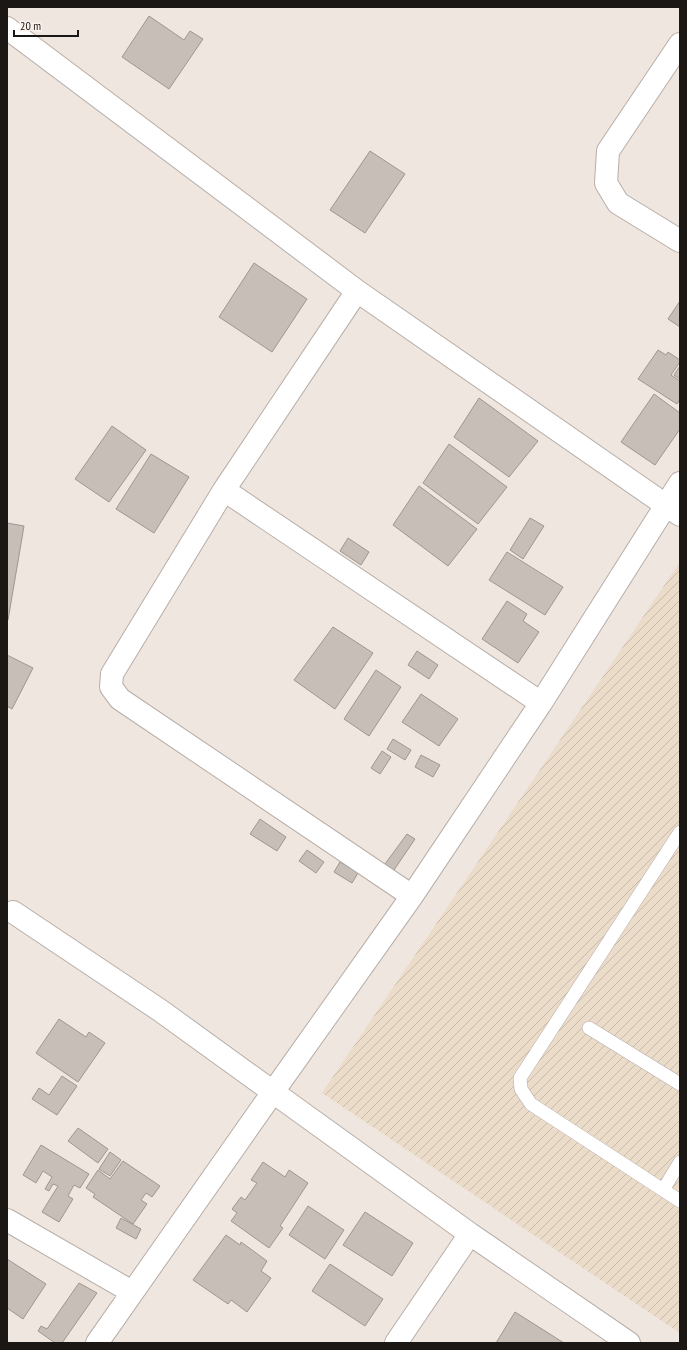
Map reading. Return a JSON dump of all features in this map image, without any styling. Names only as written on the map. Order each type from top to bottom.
[{"type":"street","points":[[7,28],[357,291],[673,510]]},
{"type":"street","points":[[680,44],[608,151],[606,184],[618,202],[680,241]]},
{"type":"street","points":[[357,291],[224,490],[112,674],[111,688],[120,699],[412,896]]},
{"type":"street","points":[[97,1343],[412,896],[541,703],[673,510],[680,483]]},
{"type":"street","points":[[224,490],[541,703]]},
{"type":"street","points":[[13,912],[161,1011],[470,1234],[629,1343]]},
{"type":"street","points":[[7,1220],[132,1292]]},
{"type":"street","points":[[396,1343],[470,1234]]},
{"type":"lane","points":[[680,832],[520,1078],[521,1089],[531,1104],[680,1201]]},
{"type":"lane","points":[[589,1028],[680,1084]]},
{"type":"lane","points":[[663,1190],[680,1162]]},
{"type":"shaded area","points":[[680,562],[680,1333],[322,1093]]},
{"type":"building","points":[[149,16],[184,40],[190,31],[203,39],[169,89],[122,57]]},
{"type":"building","points":[[370,151],[405,174],[365,233],[330,210]]},
{"type":"building","points":[[254,263],[307,299],[272,352],[219,317]]},
{"type":"building","points":[[680,301],[680,327],[668,319]]},
{"type":"building","points":[[658,350],[666,355],[668,352],[680,360],[671,375],[680,381],[680,399],[677,404],[638,379]]},
{"type":"building","points":[[680,366],[680,379],[674,375]]},
{"type":"building","points":[[654,394],[680,413],[680,429],[655,465],[621,442]]},
{"type":"building","points":[[479,398],[538,441],[509,477],[454,437]]},
{"type":"building","points":[[112,426],[146,450],[109,502],[75,479]]},
{"type":"building","points":[[449,444],[507,487],[478,524],[423,483]]},
{"type":"building","points":[[151,454],[189,477],[154,533],[116,509]]},
{"type":"building","points":[[419,486],[477,529],[448,566],[393,525]]},
{"type":"building","points":[[530,518],[544,526],[523,559],[510,550]]},
{"type":"building","points":[[7,523],[24,526],[8,620],[7,620]]},
{"type":"building","points":[[348,538],[369,552],[361,565],[340,551]]},
{"type":"building","points":[[507,552],[563,587],[545,615],[489,580]]},
{"type":"building","points":[[507,601],[527,614],[523,621],[539,632],[518,663],[482,639]]},
{"type":"building","points":[[333,627],[373,653],[335,709],[294,680]]},
{"type":"building","points":[[417,651],[438,665],[429,679],[408,665]]},
{"type":"building","points":[[7,655],[33,668],[12,709],[7,706]]},
{"type":"building","points":[[376,670],[401,687],[369,736],[344,719]]},
{"type":"building","points":[[421,694],[458,719],[439,746],[402,722]]},
{"type":"building","points":[[393,739],[411,750],[405,760],[387,749]]},
{"type":"building","points":[[382,751],[391,757],[380,774],[371,768]]},
{"type":"building","points":[[421,755],[440,765],[433,777],[415,767]]},
{"type":"building","points":[[260,819],[286,837],[277,851],[250,834]]},
{"type":"building","points":[[407,834],[415,839],[394,870],[385,864]]},
{"type":"building","points":[[307,850],[324,862],[316,873],[299,861]]},
{"type":"building","points":[[340,862],[358,873],[352,883],[334,872]]},
{"type":"building","points":[[59,1019],[86,1037],[89,1032],[105,1043],[78,1082],[36,1053]]},
{"type":"building","points":[[62,1076],[77,1086],[57,1115],[32,1099],[39,1088],[49,1095]]},
{"type":"building","points":[[78,1128],[108,1149],[98,1163],[68,1141]]},
{"type":"building","points":[[41,1145],[89,1174],[80,1188],[74,1185],[68,1196],[73,1199],[59,1222],[42,1212],[58,1186],[53,1184],[49,1191],[45,1189],[52,1177],[43,1171],[36,1183],[23,1175]]},
{"type":"building","points":[[110,1152],[121,1160],[110,1176],[99,1169]]},
{"type":"building","points":[[123,1161],[160,1186],[152,1197],[146,1193],[141,1200],[147,1204],[133,1224],[93,1197],[95,1194],[86,1188],[98,1170],[110,1179]]},
{"type":"building","points":[[263,1162],[285,1177],[289,1170],[308,1183],[280,1226],[283,1228],[269,1248],[231,1221],[237,1213],[232,1209],[241,1197],[245,1200],[257,1183],[251,1180]]},
{"type":"building","points":[[308,1206],[344,1230],[325,1259],[289,1235]]},
{"type":"building","points":[[365,1212],[413,1243],[392,1276],[343,1245]]},
{"type":"building","points":[[121,1218],[141,1229],[136,1239],[116,1228]]},
{"type":"building","points":[[226,1235],[240,1245],[241,1242],[267,1261],[261,1271],[271,1278],[247,1312],[231,1300],[228,1304],[193,1280]]},
{"type":"building","points":[[7,1259],[46,1284],[23,1319],[7,1308]]},
{"type":"building","points":[[330,1264],[383,1299],[365,1326],[312,1291]]},
{"type":"building","points":[[79,1283],[97,1293],[62,1343],[55,1343],[38,1331],[41,1326],[47,1329]]},
{"type":"building","points":[[515,1312],[564,1343],[496,1343]]}]
